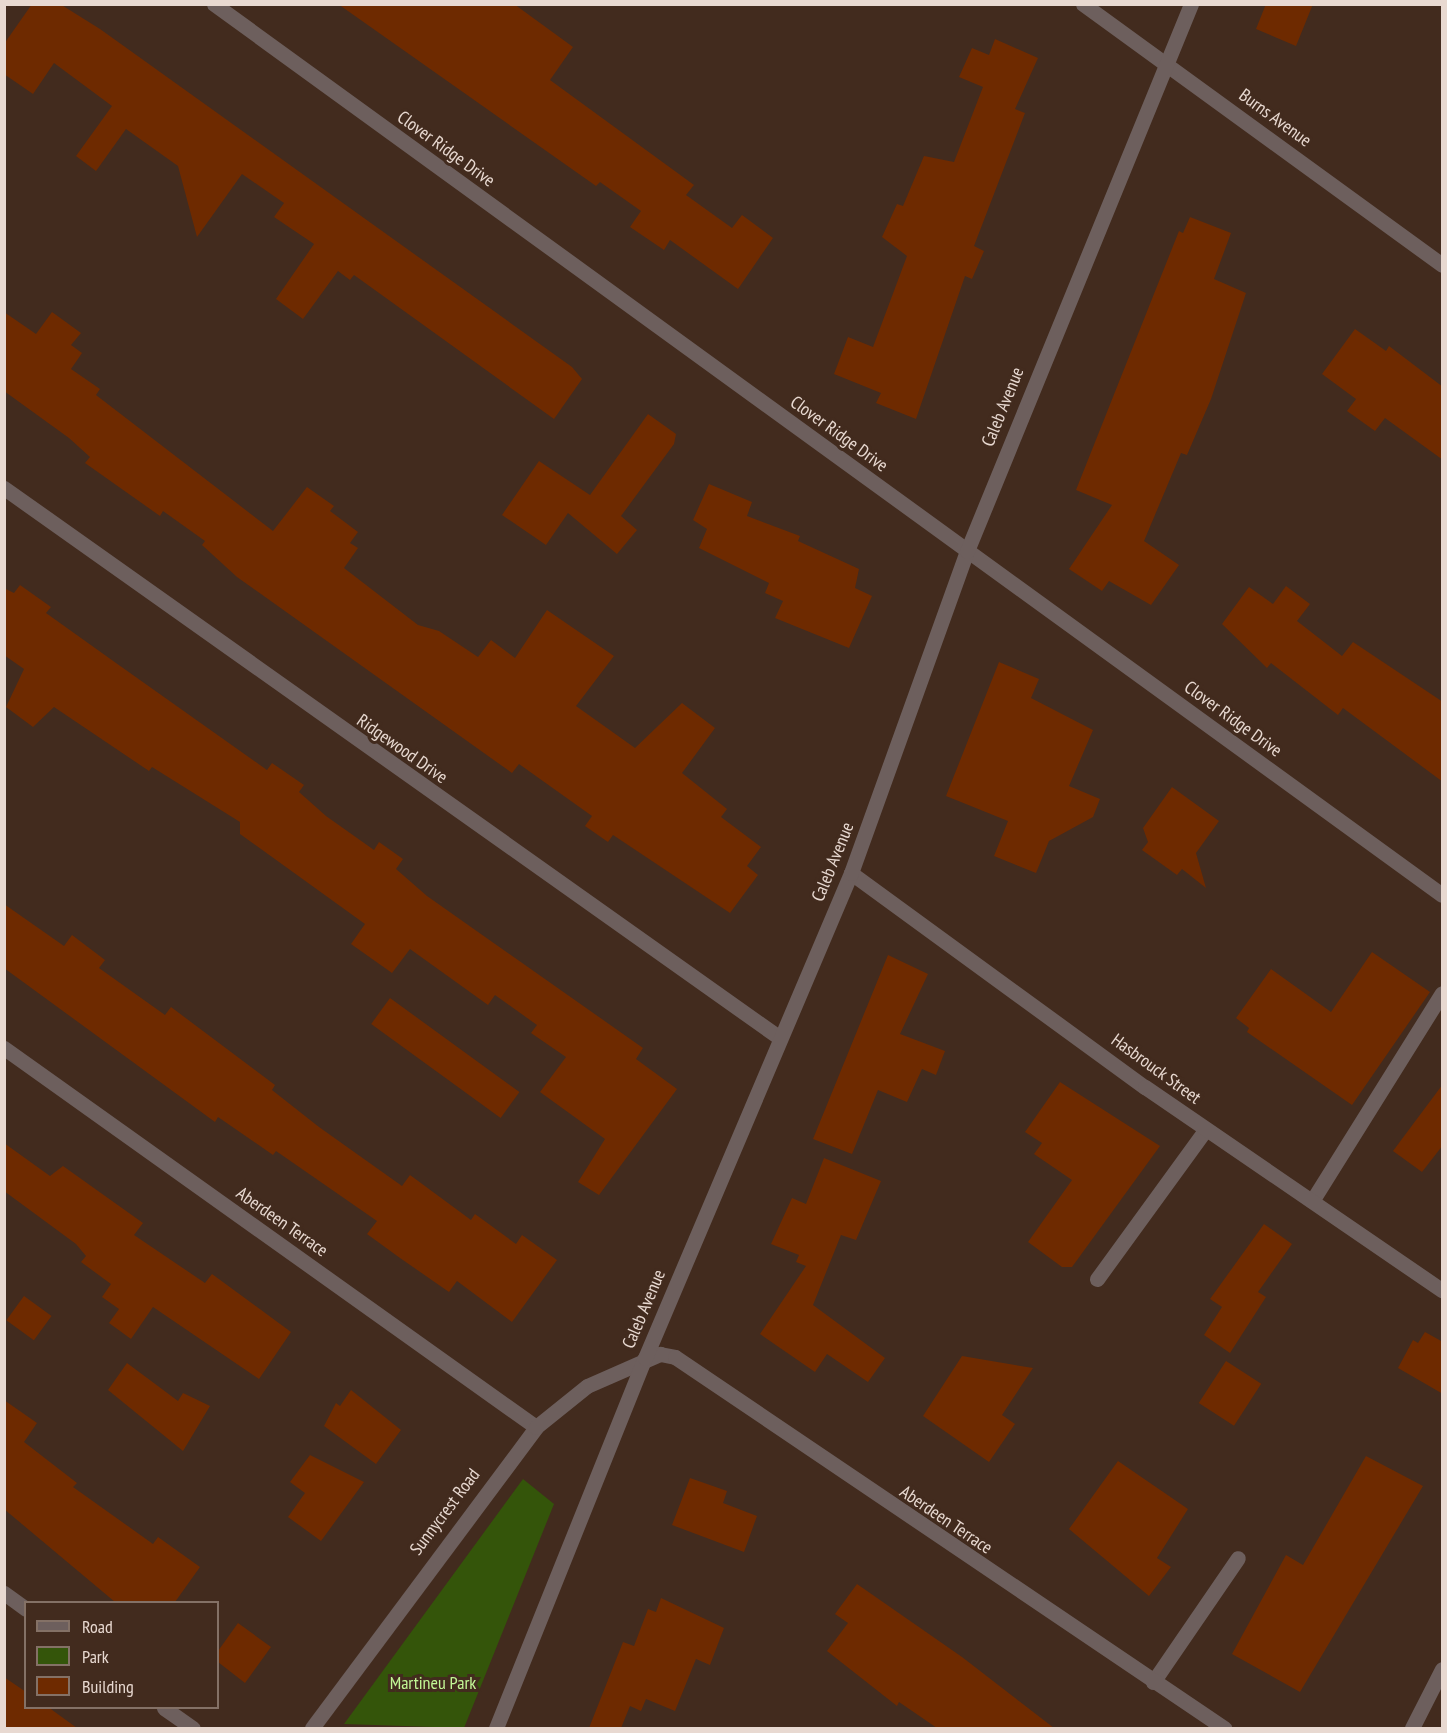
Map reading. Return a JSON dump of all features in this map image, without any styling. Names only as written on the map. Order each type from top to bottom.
[{"type":"street","name":"Clover Ridge Drive","points":[[214,4],[1443,895]]},
{"type":"street","name":"Burns Avenue","points":[[1083,4],[1443,265]]},
{"type":"street","name":"Caleb Avenue","points":[[496,1728],[645,1358],[851,873],[967,551],[1191,4]]},
{"type":"street","name":"Ridgewood Drive","points":[[4,488],[780,1038]]},
{"type":"street","name":"Hasbrouck Street","points":[[851,873],[1206,1129],[1443,1290]]},
{"type":"street","points":[[1312,1201],[1443,993]]},
{"type":"street","name":"Aberdeen Terrace","points":[[4,1048],[536,1427]]},
{"type":"street","points":[[1097,1279],[1206,1129]]},
{"type":"street","name":"Aberdeen Terrace","points":[[645,1358],[675,1357],[1152,1682],[1224,1728]]},
{"type":"street","name":"Sunnycrest Road","points":[[312,1728],[536,1427],[587,1386],[645,1358]]},
{"type":"street","points":[[1152,1682],[1238,1557]]},
{"type":"street","points":[[4,1593],[24,1607]]},
{"type":"street","points":[[1412,1728],[1443,1669]]},
{"type":"street","points":[[167,1709],[193,1728]]},
{"type":"green space","name":"Martineu Park","points":[[523,1479],[554,1504],[464,1728],[344,1724]]},
{"type":"building","points":[[32,4],[60,4],[100,29],[572,367],[582,379],[554,419],[354,275],[350,280],[338,271],[303,319],[276,299],[314,244],[274,217],[284,203],[242,174],[197,237],[178,166],[126,129],[96,171],[76,156],[112,106],[54,63],[33,94],[4,74],[4,44]]},
{"type":"building","points":[[338,4],[514,4],[573,47],[550,80],[694,185],[686,195],[732,228],[742,215],[773,238],[738,289],[670,240],[664,250],[630,227],[641,211],[600,182],[596,186]]},
{"type":"building","points":[[1266,4],[1313,4],[1296,46],[1256,29]]},
{"type":"building","points":[[995,39],[1038,58],[1015,109],[1025,113],[974,246],[984,251],[972,279],[965,276],[916,419],[876,403],[881,393],[834,374],[848,337],[873,347],[907,256],[882,237],[897,204],[903,206],[924,156],[954,162],[983,87],[959,77],[972,48],[989,55]]},
{"type":"building","points":[[1190,217],[1231,233],[1214,279],[1246,293],[1211,399],[1187,455],[1181,453],[1144,541],[1179,565],[1151,605],[1109,581],[1102,591],[1069,569],[1112,505],[1076,490],[1179,231],[1183,233]]},
{"type":"building","points":[[4,312],[36,334],[52,312],[81,333],[71,345],[82,353],[71,369],[100,389],[96,395],[273,531],[307,487],[334,506],[330,511],[358,532],[350,543],[358,548],[344,568],[418,625],[439,631],[478,657],[491,640],[515,658],[547,610],[614,656],[576,706],[635,748],[682,703],[715,728],[682,773],[727,809],[721,817],[761,847],[747,866],[758,875],[730,913],[613,835],[608,842],[585,826],[592,816],[519,764],[512,773],[237,577],[202,545],[205,541],[163,511],[160,516],[85,463],[90,457],[69,438],[4,391]]},
{"type":"building","points":[[1355,329],[1386,351],[1389,346],[1443,387],[1443,460],[1385,418],[1375,431],[1347,411],[1356,399],[1322,374]]},
{"type":"building","points":[[648,414],[676,434],[674,444],[621,516],[637,530],[617,554],[568,513],[546,545],[502,515],[539,461],[590,495]]},
{"type":"building","points":[[709,484],[752,502],[747,516],[800,536],[798,541],[859,569],[855,588],[872,596],[849,648],[775,618],[783,601],[765,593],[769,583],[699,548],[707,529],[693,520]]},
{"type":"building","points":[[20,585],[51,607],[46,613],[267,770],[272,763],[304,785],[299,792],[326,816],[374,850],[379,842],[403,859],[396,869],[427,896],[643,1048],[636,1059],[677,1089],[599,1195],[578,1182],[605,1139],[540,1092],[566,1057],[531,1033],[537,1025],[495,995],[488,1005],[410,949],[392,973],[351,944],[365,924],[240,834],[240,822],[152,767],[149,771],[54,707],[33,727],[6,707],[24,669],[4,655],[4,588],[14,593]]},
{"type":"building","points":[[1286,586],[1310,604],[1297,621],[1342,656],[1353,642],[1443,702],[1443,782],[1343,708],[1338,715],[1271,663],[1267,668],[1222,624],[1249,587],[1273,604]]},
{"type":"building","points":[[999,662],[1039,679],[1031,698],[1093,730],[1069,786],[1100,799],[1093,817],[1049,841],[1036,873],[994,856],[1008,821],[946,796]]},
{"type":"building","points":[[1172,787],[1219,821],[1196,853],[1206,888],[1182,869],[1177,875],[1142,850],[1148,842],[1143,828]]},
{"type":"building","points":[[4,904],[64,946],[72,935],[105,960],[99,968],[165,1015],[171,1007],[275,1085],[272,1090],[319,1127],[402,1186],[410,1175],[471,1220],[475,1214],[516,1244],[522,1235],[557,1260],[512,1322],[457,1281],[449,1292],[400,1258],[367,1234],[377,1221],[276,1151],[273,1155],[218,1117],[215,1122],[4,968]]},
{"type":"building","points":[[1372,952],[1430,992],[1352,1105],[1247,1032],[1249,1028],[1236,1018],[1271,969],[1331,1012]]},
{"type":"building","points":[[888,955],[928,974],[900,1034],[945,1051],[936,1075],[922,1069],[907,1102],[878,1090],[852,1154],[813,1139]]},
{"type":"building","points":[[390,998],[519,1092],[501,1118],[371,1024]]},
{"type":"building","points":[[1060,1082],[1160,1146],[1072,1267],[1062,1267],[1028,1242],[1072,1180],[1034,1154],[1042,1143],[1025,1132]]},
{"type":"building","points":[[1443,1084],[1443,1145],[1422,1172],[1393,1151]]},
{"type":"building","points":[[4,1143],[50,1176],[63,1166],[143,1223],[134,1235],[205,1283],[212,1274],[291,1332],[259,1379],[153,1307],[131,1339],[109,1323],[119,1309],[102,1297],[111,1284],[81,1262],[86,1256],[76,1244],[4,1191]]},
{"type":"building","points":[[824,1158],[881,1181],[856,1240],[841,1235],[813,1305],[885,1358],[868,1382],[827,1354],[815,1372],[760,1334],[806,1266],[796,1262],[799,1255],[771,1244],[792,1198],[806,1204]]},
{"type":"building","points":[[1264,1224],[1292,1244],[1258,1292],[1266,1297],[1230,1353],[1204,1335],[1222,1307],[1210,1299]]},
{"type":"building","points":[[24,1296],[52,1316],[34,1340],[6,1320]]},
{"type":"building","points":[[1425,1332],[1443,1342],[1443,1394],[1398,1368],[1413,1340],[1418,1343]]},
{"type":"building","points":[[962,1356],[1033,1368],[1002,1415],[1015,1424],[989,1462],[923,1416]]},
{"type":"building","points":[[1226,1361],[1261,1384],[1234,1426],[1199,1403]]},
{"type":"building","points":[[127,1363],[178,1401],[183,1393],[210,1406],[183,1451],[108,1390]]},
{"type":"building","points":[[351,1390],[401,1430],[376,1464],[324,1426],[336,1403],[340,1406]]},
{"type":"building","points":[[4,1400],[37,1423],[24,1442],[77,1483],[73,1487],[153,1544],[158,1537],[200,1567],[176,1601],[114,1601],[4,1509]]},
{"type":"building","points":[[310,1455],[364,1482],[321,1541],[288,1517],[305,1493],[290,1482]]},
{"type":"building","points":[[1366,1456],[1423,1486],[1300,1692],[1232,1654],[1286,1555],[1303,1565]]},
{"type":"building","points":[[1118,1461],[1188,1509],[1157,1558],[1171,1567],[1149,1596],[1069,1529]]},
{"type":"building","points":[[690,1478],[727,1491],[723,1503],[757,1516],[744,1552],[672,1525]]},
{"type":"building","points":[[857,1584],[962,1657],[1054,1728],[937,1728],[899,1702],[897,1706],[827,1651],[848,1623],[835,1614]]},
{"type":"building","points":[[661,1598],[724,1628],[710,1665],[696,1659],[675,1711],[646,1699],[641,1711],[630,1706],[621,1728],[589,1728],[623,1642],[634,1646],[648,1609],[656,1612]]},
{"type":"building","points":[[238,1623],[271,1647],[245,1683],[219,1663],[219,1650]]},
{"type":"building","points":[[4,1677],[24,1691],[24,1709],[51,1709],[77,1728],[4,1728]]}]
